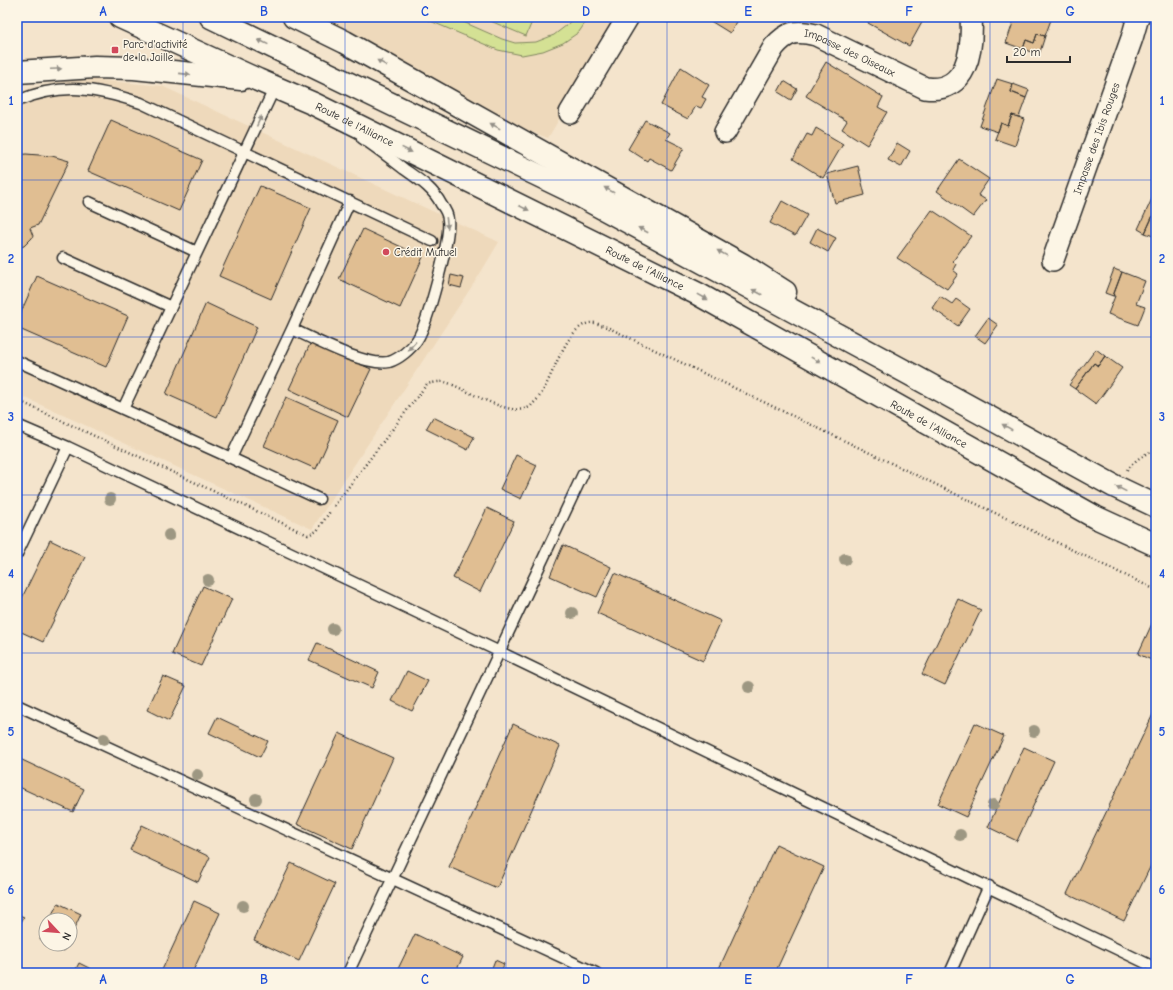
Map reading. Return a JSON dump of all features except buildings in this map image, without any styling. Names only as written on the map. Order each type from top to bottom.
[{"type":"highway","name":"Route de l'Alliance","points":[[120,17],[266,84],[314,104],[698,294],[1095,517],[1156,545]]},
{"type":"highway","points":[[211,17],[573,192],[1114,486],[1156,506]]},
{"type":"highway","points":[[294,17],[352,46],[743,265],[908,373]]},
{"type":"highway","points":[[17,72],[87,68],[134,68],[266,84]]},
{"type":"street","points":[[570,113],[628,17]]},
{"type":"street","name":"Impasse des Oiseaux","points":[[725,132],[774,47],[789,34],[801,32],[816,35],[925,88],[934,89],[943,88],[951,84],[965,69],[972,35],[971,17]]},
{"type":"street","name":"Impasse des Ibis Rouges","points":[[1053,260],[1132,38],[1138,17]]},
{"type":"lane","points":[[123,409],[245,152],[266,84]]},
{"type":"lane","points":[[17,101],[52,91],[76,89],[105,92],[141,103],[432,241]]},
{"type":"lane","points":[[292,329],[349,354],[380,363],[390,362],[411,349],[423,330],[441,267],[448,235],[448,220],[441,203],[430,188],[314,104]]},
{"type":"lane","points":[[89,202],[197,252]]},
{"type":"lane","points":[[231,458],[350,202]]},
{"type":"lane","points":[[63,258],[171,307]]},
{"type":"lane","points":[[17,361],[319,499]]},
{"type":"lane","points":[[17,424],[500,652],[989,886],[1156,968]]},
{"type":"lane","points":[[17,554],[68,447]]},
{"type":"lane","points":[[348,973],[583,474]]},
{"type":"lane","points":[[17,705],[596,973]]},
{"type":"lane","points":[[950,973],[989,886]]},
{"type":"path","points":[[17,400],[308,535],[317,531],[427,384],[445,382],[502,407],[516,409],[529,407],[539,398],[570,337],[579,327],[586,324],[595,323],[607,327],[1156,590]]},
{"type":"path","points":[[1114,486],[1136,459],[1156,451]]},
{"type":"shaded area","points":[[315,17],[619,17],[548,138],[524,129]]},
{"type":"shaded area","points":[[74,78],[162,86],[499,242],[478,277],[312,529],[17,394],[17,92]]},
{"type":"green space","points":[[421,17],[452,17],[502,39],[515,43],[536,42],[554,35],[567,25],[574,17],[589,17],[579,32],[563,43],[543,51],[522,55],[498,50]]},
{"type":"green space","points":[[481,17],[534,17],[526,36]]},
{"type":"place","name":"Parc d'activité de la Jaille","points":[[115,50]]},
{"type":"place","name":"Crédit Mutuel","points":[[386,252]]}]
